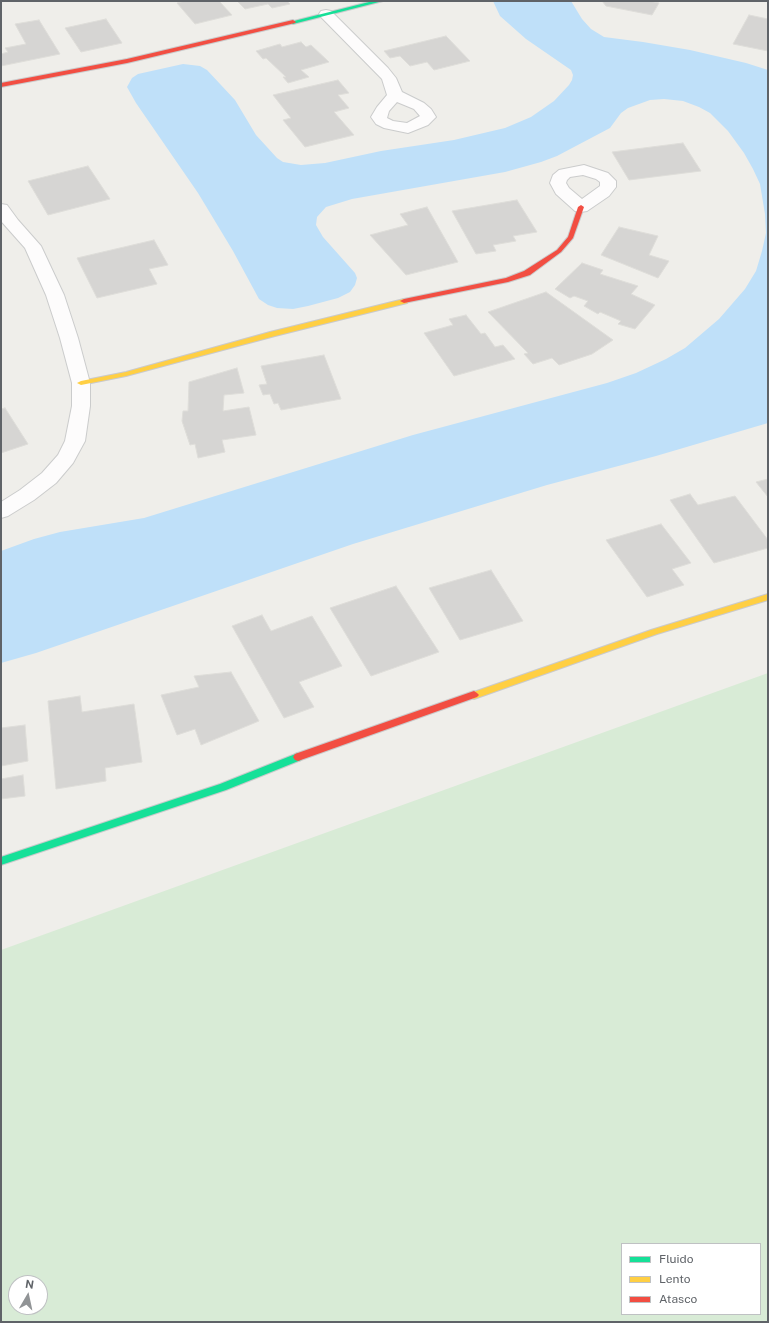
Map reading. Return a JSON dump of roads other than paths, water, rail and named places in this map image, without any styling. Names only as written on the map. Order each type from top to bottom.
[{"type":"street","points":[[1,85],[127,61],[380,1]]},
{"type":"street","points":[[326,14],[389,78],[395,95]]},
{"type":"street","points":[[80,383],[126,374],[395,303],[508,280],[537,267],[559,251],[571,237],[581,207]]},
{"type":"street","points":[[1,209],[12,224],[33,246],[55,295],[69,338],[80,383],[81,406],[75,440],[66,458],[49,478],[27,495],[1,511]]},
{"type":"street","points":[[1,860],[100,829],[223,787],[314,751],[654,632],[768,597]]},
{"type":"water","points":[[493,1],[571,1],[582,19],[591,29],[604,37],[690,50],[746,63],[768,70],[768,423],[656,456],[547,485],[353,544],[36,653],[1,663],[1,551],[34,539],[60,532],[144,518],[413,435],[607,383],[636,373],[685,348],[719,319],[745,289],[756,271],[766,233],[765,214],[760,184],[744,153],[728,131],[710,113],[683,101],[664,99],[650,100],[628,108],[621,113],[610,128],[557,156],[541,162],[505,172],[352,199],[326,207],[317,217],[316,225],[323,237],[355,273],[357,278],[355,285],[350,292],[338,298],[293,309],[277,308],[268,305],[259,299],[233,251],[198,193],[136,103],[127,87],[132,78],[138,74],[183,64],[200,66],[207,70],[235,100],[256,135],[277,158],[283,162],[301,165],[325,163],[381,151],[454,140],[505,128],[531,117],[554,101],[572,80],[573,75],[571,70],[526,39],[500,16]]}]
